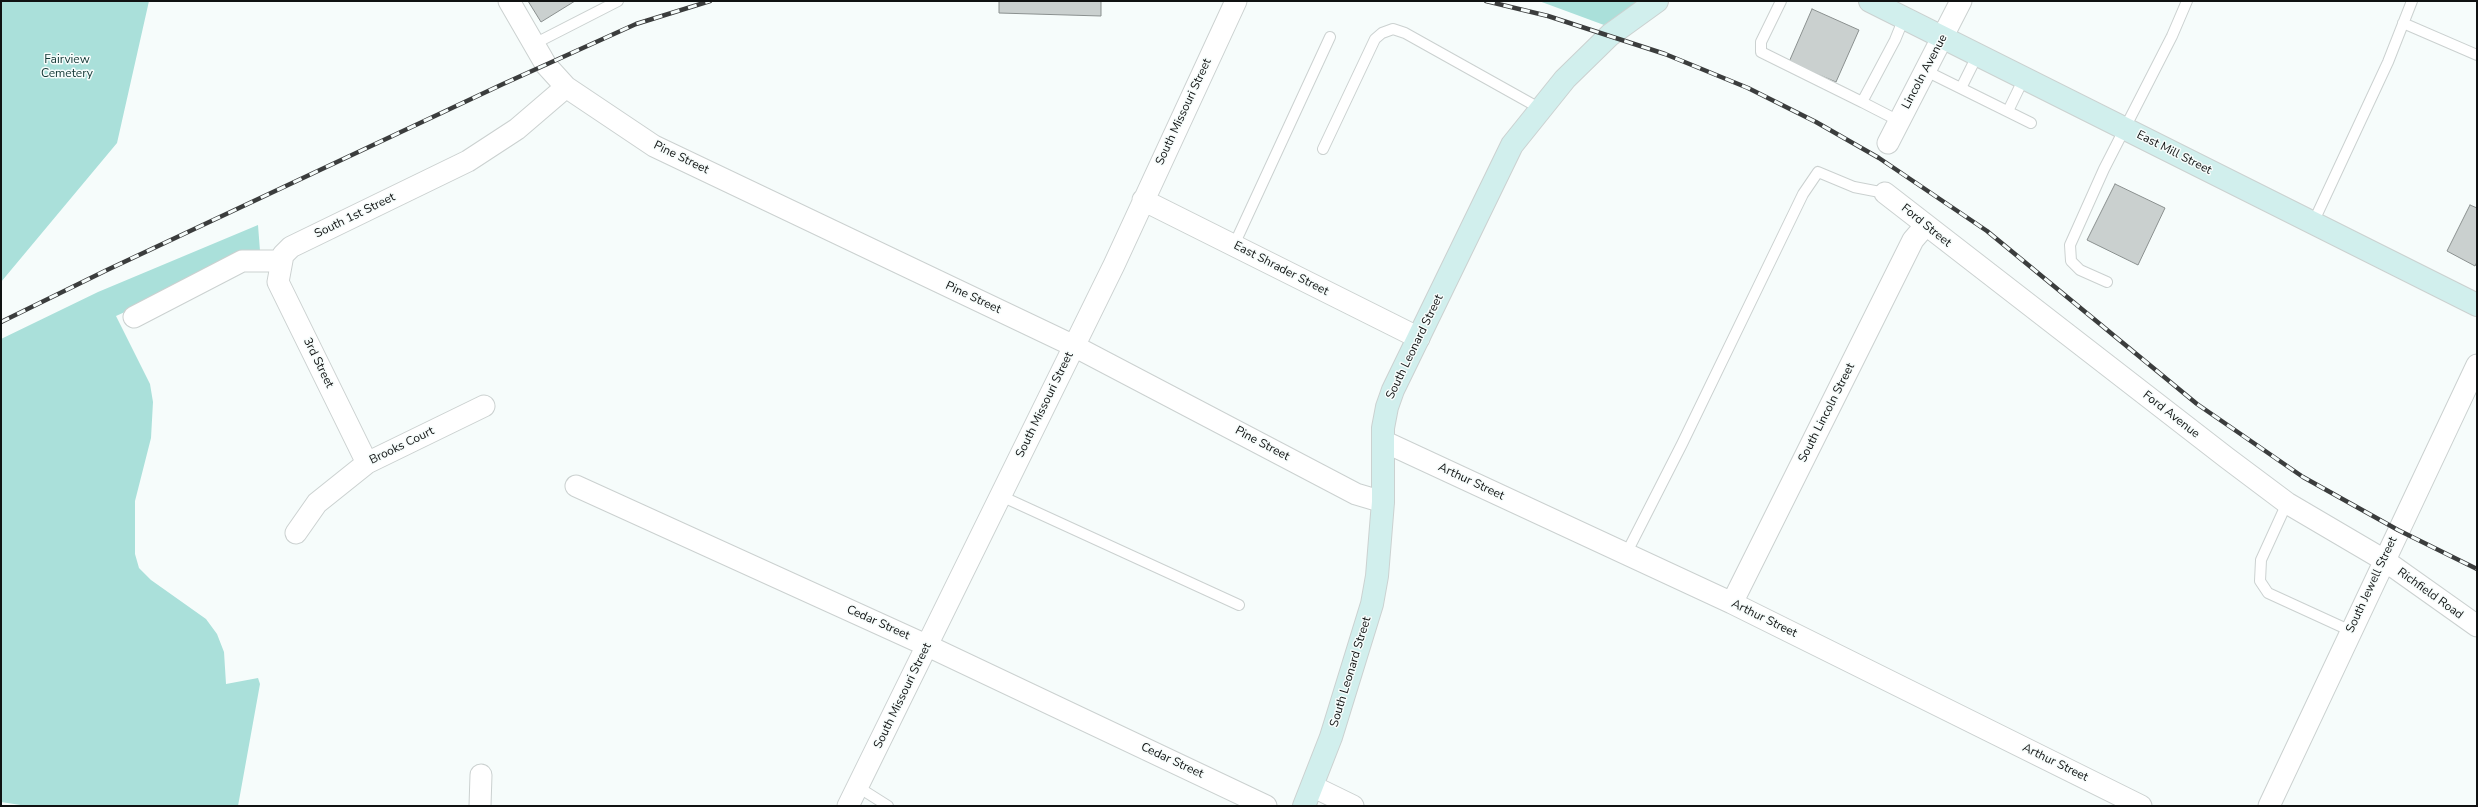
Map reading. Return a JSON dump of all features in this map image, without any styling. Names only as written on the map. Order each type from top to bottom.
[{"type":"main road","name":"South Leonard Street","points":[[1304,806],[1344,697],[1372,604],[1377,576],[1383,502],[1383,441],[1387,407],[1512,145],[1565,79],[1610,35],[1658,1]]},
{"type":"main road","name":"East Mill Street","points":[[1872,1],[2477,306]]},
{"type":"street","name":"Pine Street","points":[[509,1],[546,65],[566,87],[654,146],[1074,346],[1356,494],[1383,502]]},
{"type":"street","name":"South Missouri Street","points":[[848,806],[928,646],[1074,346],[1236,1]]},
{"type":"street","name":"Lincoln Avenue","points":[[1888,143],[1924,70],[1961,1]]},
{"type":"street","name":"South 1st Street","points":[[281,261],[291,247],[468,160],[517,129],[566,87]]},
{"type":"street","name":"Ford Street","points":[[1885,193],[1967,258]]},
{"type":"street","name":"East Shrader Street","points":[[1143,200],[1419,338]]},
{"type":"street","name":"South Lincoln Street","points":[[1732,603],[1913,240],[1926,226]]},
{"type":"street","name":"Ford Avenue","points":[[1967,258],[2287,503],[2384,560]]},
{"type":"street","points":[[134,317],[242,261],[281,261]]},
{"type":"street","name":"3rd Street","points":[[281,261],[278,282],[367,462]]},
{"type":"street","name":"South Jewell Street","points":[[2269,806],[2477,365]]},
{"type":"street","name":"Brooks Court","points":[[296,533],[317,503],[367,462],[484,406]]},
{"type":"street","name":"Arthur Street","points":[[1383,441],[1732,603],[2141,806]]},
{"type":"street","name":"Cedar Street","points":[[576,486],[928,646],[1266,806]]},
{"type":"street","name":"Richfield Road","points":[[2384,560],[2445,606],[2477,626]]},
{"type":"street","points":[[480,806],[481,775]]},
{"type":"street","points":[[1312,786],[1353,806]]},
{"type":"lane","points":[[534,44],[618,1]]},
{"type":"lane","points":[[1782,1],[1761,42],[1761,52],[1899,121]]},
{"type":"lane","points":[[2107,282],[2080,270],[2071,261],[2070,245],[2104,170],[2126,129],[2187,1]]},
{"type":"lane","points":[[2313,223],[2388,62],[2412,1]]},
{"type":"lane","points":[[1862,102],[1904,18]]},
{"type":"lane","points":[[2404,23],[2477,55]]},
{"type":"lane","points":[[1323,149],[1375,39],[1382,33],[1393,29],[1405,33],[1541,110]]},
{"type":"lane","points":[[1234,245],[1330,37]]},
{"type":"lane","points":[[1961,88],[1978,54]]},
{"type":"lane","points":[[1924,70],[2031,122]]},
{"type":"lane","points":[[2008,111],[2024,78]]},
{"type":"lane","points":[[1626,554],[1682,444],[1803,194],[1818,172],[1854,187],[1885,193]]},
{"type":"lane","points":[[1001,496],[1239,605]]},
{"type":"lane","points":[[2287,503],[2261,560],[2260,581],[2268,593],[2350,632]]},
{"type":"lane","points":[[858,787],[888,806]]},
{"type":"green space","name":"Fairview Cemetery","points":[[1,1],[149,1],[117,143],[1,282]]},
{"type":"green space","points":[[1539,1],[1638,1],[1604,25]]},
{"type":"green space","points":[[258,225],[260,251],[116,316],[150,384],[153,402],[151,438],[135,501],[135,554],[139,568],[151,580],[206,619],[217,634],[224,652],[226,684],[258,678],[260,684],[238,806],[27,806],[1,802],[1,339],[98,292]]},
{"type":"building","points":[[528,1],[575,1],[541,22]]},
{"type":"building","points":[[999,1],[1101,1],[1101,16],[999,13]]},
{"type":"building","points":[[1812,9],[1859,30],[1836,82],[1789,62]]},
{"type":"building","points":[[2115,184],[2165,208],[2138,265],[2087,240]]},
{"type":"building","points":[[2470,205],[2477,208],[2477,262],[2475,266],[2447,251]]},
{"type":"railway","points":[[1,322],[107,270],[503,84],[636,24],[710,1]]},
{"type":"railway","points":[[1486,1],[1548,16],[1665,54],[1748,88],[1816,122],[1879,158],[1987,231],[2197,404],[2303,477],[2398,530],[2477,569]]}]
